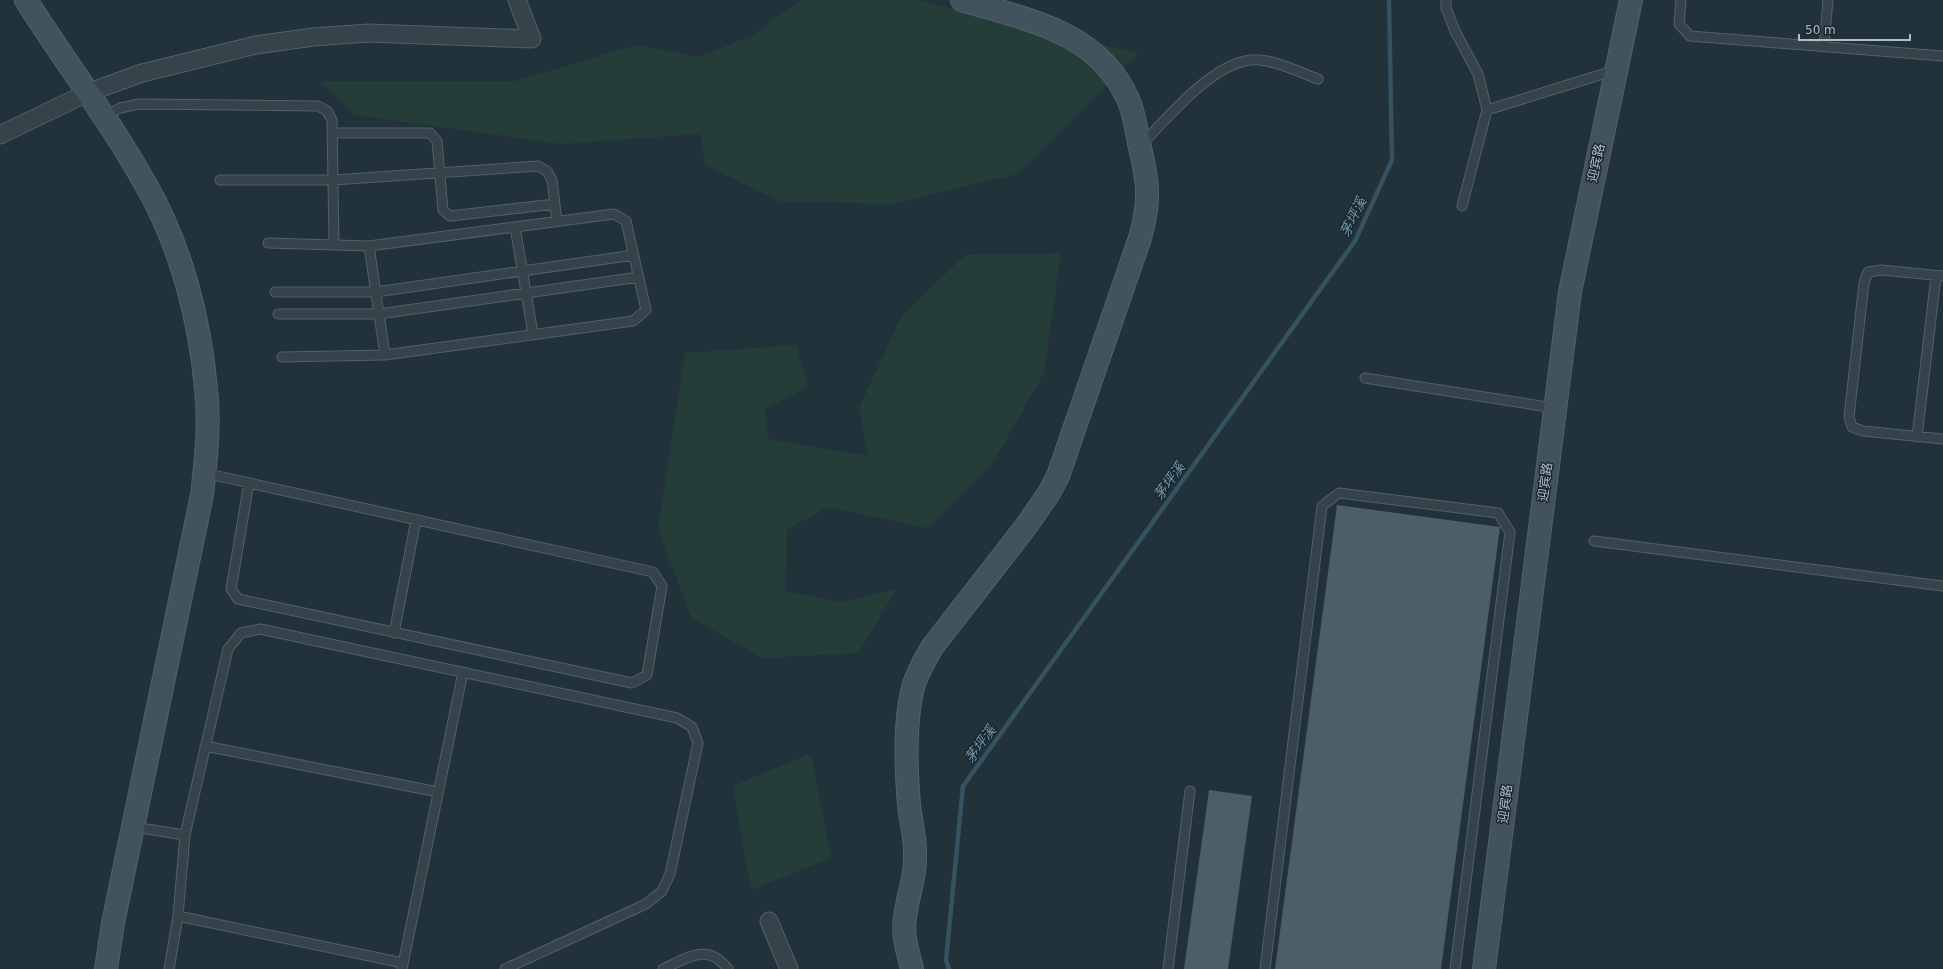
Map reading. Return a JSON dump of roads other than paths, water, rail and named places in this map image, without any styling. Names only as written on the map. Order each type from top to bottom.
[{"type":"main road","points":[[26,0],[88,92],[147,186],[169,234],[187,285],[199,337],[206,390],[207,443],[202,495],[113,924],[106,969]]},
{"type":"main road","points":[[912,969],[904,933],[905,918],[915,860],[915,832],[907,781],[909,721],[915,682],[923,663],[933,646],[1027,525],[1049,493],[1058,476],[1144,223],[1148,192],[1147,177],[1134,117],[1121,85],[1112,71],[1088,48],[1054,29],[962,0]]},
{"type":"main road","name":"迎宾路","points":[[1484,969],[1554,408],[1570,292],[1631,0]]},
{"type":"street","points":[[0,135],[88,92],[142,73],[198,58],[256,45],[313,37],[369,33],[532,39],[517,0]]},
{"type":"street","points":[[769,921],[789,969]]},
{"type":"lane","points":[[1446,0],[1446,8],[1454,31],[1478,74],[1487,110],[1462,206]]},
{"type":"lane","points":[[1681,0],[1679,24],[1690,36],[1943,56]]},
{"type":"lane","points":[[1824,46],[1828,0]]},
{"type":"lane","points":[[1140,146],[1202,84],[1219,72],[1238,63],[1259,60],[1277,64],[1318,80]]},
{"type":"lane","points":[[1487,110],[1616,70]]},
{"type":"lane","points":[[104,117],[120,108],[139,104],[318,106],[326,111],[332,120],[334,245]]},
{"type":"lane","points":[[332,133],[430,133],[437,141],[443,210],[450,216],[555,204]]},
{"type":"lane","points":[[220,180],[333,180],[538,166],[547,171],[552,180],[557,222]]},
{"type":"lane","points":[[268,242],[369,246],[614,214],[626,221],[646,310],[633,321],[385,355],[282,356]]},
{"type":"lane","points":[[515,227],[533,334]]},
{"type":"lane","points":[[369,246],[385,355]]},
{"type":"lane","points":[[275,292],[376,292],[634,255]]},
{"type":"lane","points":[[1917,437],[1940,276],[1881,270],[1868,272],[1864,283],[1849,417],[1852,427],[1863,431],[1917,437],[1943,439]]},
{"type":"lane","points":[[278,314],[379,314],[639,276]]},
{"type":"lane","points":[[1366,378],[1554,408]]},
{"type":"lane","points":[[204,473],[654,572],[662,586],[647,675],[632,683],[238,599],[231,588],[249,483]]},
{"type":"lane","points":[[1265,969],[1322,506],[1338,493],[1498,513],[1510,532],[1455,969]]},
{"type":"lane","points":[[394,633],[416,520]]},
{"type":"lane","points":[[1594,541],[1943,586]]},
{"type":"lane","points":[[168,969],[178,916],[185,835],[228,649],[241,633],[260,629],[677,718],[692,727],[698,743],[670,874],[662,891],[646,904],[505,969]]},
{"type":"lane","points":[[178,916],[402,966],[462,672]]},
{"type":"lane","points":[[205,746],[438,792]]},
{"type":"lane","points":[[1168,969],[1190,791]]},
{"type":"lane","points":[[133,827],[185,835]]},
{"type":"lane","points":[[663,969],[689,957],[700,954],[712,954],[722,961],[728,969]]},
{"type":"waterway","name":"茅坪溪","points":[[949,969],[946,960],[963,786],[1355,241],[1392,160],[1389,0]]}]
